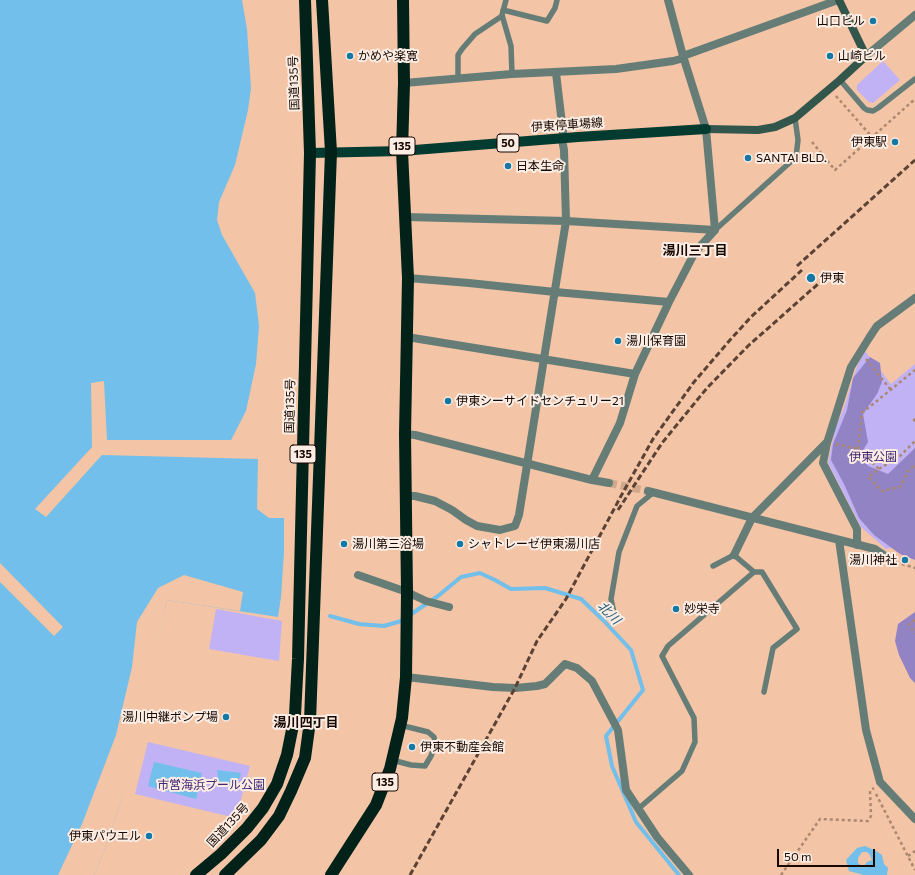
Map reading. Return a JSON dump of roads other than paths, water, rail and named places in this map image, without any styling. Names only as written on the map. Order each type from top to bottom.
[{"type":"highway","name":"国道135号","points":[[196,875],[221,854],[247,828],[263,808],[277,784],[287,755],[294,715],[298,659],[310,153],[305,0]]},
{"type":"highway","name":"135","points":[[225,875],[261,840],[279,816],[292,791],[305,758],[310,721],[331,152],[322,0]]},
{"type":"highway","name":"135","points":[[331,875],[376,805],[392,760],[400,725],[406,677],[407,496],[405,434],[408,278],[402,151],[404,83],[403,0]]},
{"type":"main road","name":"伊東停車場線","points":[[310,153],[402,151],[562,138],[706,129]]},
{"type":"street","points":[[592,480],[620,423],[635,374],[669,302],[695,252],[715,230],[706,129],[668,0]]},
{"type":"street","points":[[404,83],[512,74],[616,69],[674,62],[838,0],[866,56]]},
{"type":"street","points":[[706,129],[758,130],[775,127],[795,118],[915,15]]},
{"type":"street","points":[[407,496],[415,496],[435,501],[477,526],[500,530],[515,526],[519,516],[566,221],[564,150],[556,73]]},
{"type":"street","points":[[406,217],[566,221],[715,230]]},
{"type":"street","points":[[408,278],[669,302]]},
{"type":"street","points":[[857,545],[857,529],[823,463],[827,442],[852,367],[860,352],[878,326],[915,298]]},
{"type":"street","points":[[407,337],[635,374]]},
{"type":"street","points":[[405,434],[415,435],[609,483]]},
{"type":"street","points":[[734,555],[752,518],[827,442]]},
{"type":"street","points":[[651,492],[875,549],[893,561]]},
{"type":"street","points":[[838,540],[866,730],[880,782],[915,819]]},
{"type":"street","points":[[358,575],[407,592],[426,601],[449,607]]},
{"type":"street","points":[[406,677],[493,687],[515,688],[545,684],[565,664],[577,668],[592,680],[618,730],[626,790],[656,837],[688,875]]},
{"type":"lane","points":[[506,0],[502,13],[511,46],[512,74]]},
{"type":"lane","points":[[458,78],[458,55],[475,34],[502,13],[547,21],[555,8],[557,0]]},
{"type":"lane","points":[[840,80],[864,108],[873,111],[915,79]]},
{"type":"lane","points":[[715,230],[796,157],[798,140],[795,118]]},
{"type":"lane","points":[[616,622],[611,599],[619,552],[637,506],[651,492]]},
{"type":"lane","points":[[713,566],[734,555],[754,572],[762,572],[797,629],[773,648],[764,692]]},
{"type":"lane","points":[[638,809],[682,772],[695,742],[694,718],[662,656],[668,646],[754,572]]},
{"type":"lane","points":[[392,760],[411,765],[425,766],[434,748],[434,737],[428,732],[400,725]]},
{"type":"water","points":[[0,0],[242,0],[247,29],[251,88],[248,110],[235,165],[219,202],[217,220],[222,235],[255,293],[259,326],[256,364],[246,411],[231,440],[107,440],[104,381],[91,383],[92,447],[35,509],[46,517],[102,455],[258,459],[257,509],[269,518],[284,518],[284,552],[278,617],[167,600],[119,807],[94,875],[0,875],[0,582],[54,636],[63,627],[0,563]]},
{"type":"water","points":[[154,762],[202,773],[196,799],[148,786]]},
{"type":"water","points":[[217,770],[241,773],[235,784],[228,787],[219,784]]},
{"type":"water","points":[[865,846],[882,855],[884,864],[888,868],[887,875],[864,875],[849,871],[846,860],[857,848]],"holes":[[[862,852],[867,852],[872,860],[867,862],[863,867],[858,863],[858,858]]]},
{"type":"waterway","name":"北川","points":[[330,616],[359,624],[384,626],[401,621],[438,596],[461,577],[480,573],[511,589],[545,588],[581,599],[631,650],[643,690],[606,736],[612,766],[636,822],[679,875]]},
{"type":"tunnel","points":[[609,483],[648,491]]},
{"type":"railway","points":[[797,266],[915,160]]},
{"type":"railway","points":[[410,875],[515,688],[537,641],[566,599],[653,439],[694,382],[730,340],[751,317],[802,270]]},
{"type":"railway","points":[[618,510],[662,443],[707,388],[748,346],[818,284]]},
{"type":"place","name":"山口ビル","points":[[873,21]]},
{"type":"place","name":"かめや楽寛","points":[[350,56]]},
{"type":"place","name":"山崎ビル","points":[[830,56]]},
{"type":"place","name":"伊東駅","points":[[895,142]]},
{"type":"place","name":"SANTAI BLD.","points":[[748,158]]},
{"type":"place","name":"日本生命","points":[[508,166]]},
{"type":"place","name":"伊東","points":[[811,278]]},
{"type":"place","name":"湯川保育園","points":[[618,341]]},
{"type":"place","name":"伊東シーサイドセンチュリー21","points":[[448,401]]},
{"type":"place","name":"湯川第三浴場","points":[[344,544]]},
{"type":"place","name":"シャトレーゼ伊東湯川店","points":[[460,544]]},
{"type":"place","name":"湯川神社","points":[[905,560]]},
{"type":"place","name":"妙栄寺","points":[[676,609]]},
{"type":"place","name":"湯川中継ポンプ場","points":[[226,717]]},
{"type":"place","name":"伊東不動産会館","points":[[412,747]]},
{"type":"place","name":"伊東パウエル","points":[[149,836]]},
{"type":"district","name":"湯川三丁目","points":[[695,251]]},
{"type":"district","name":"湯川四丁目","points":[[306,723]]},
{"type":"park label","name":"伊東公園","points":[[873,457]]},
{"type":"park label","name":"市営海浜プール公園","points":[[211,785]]}]
